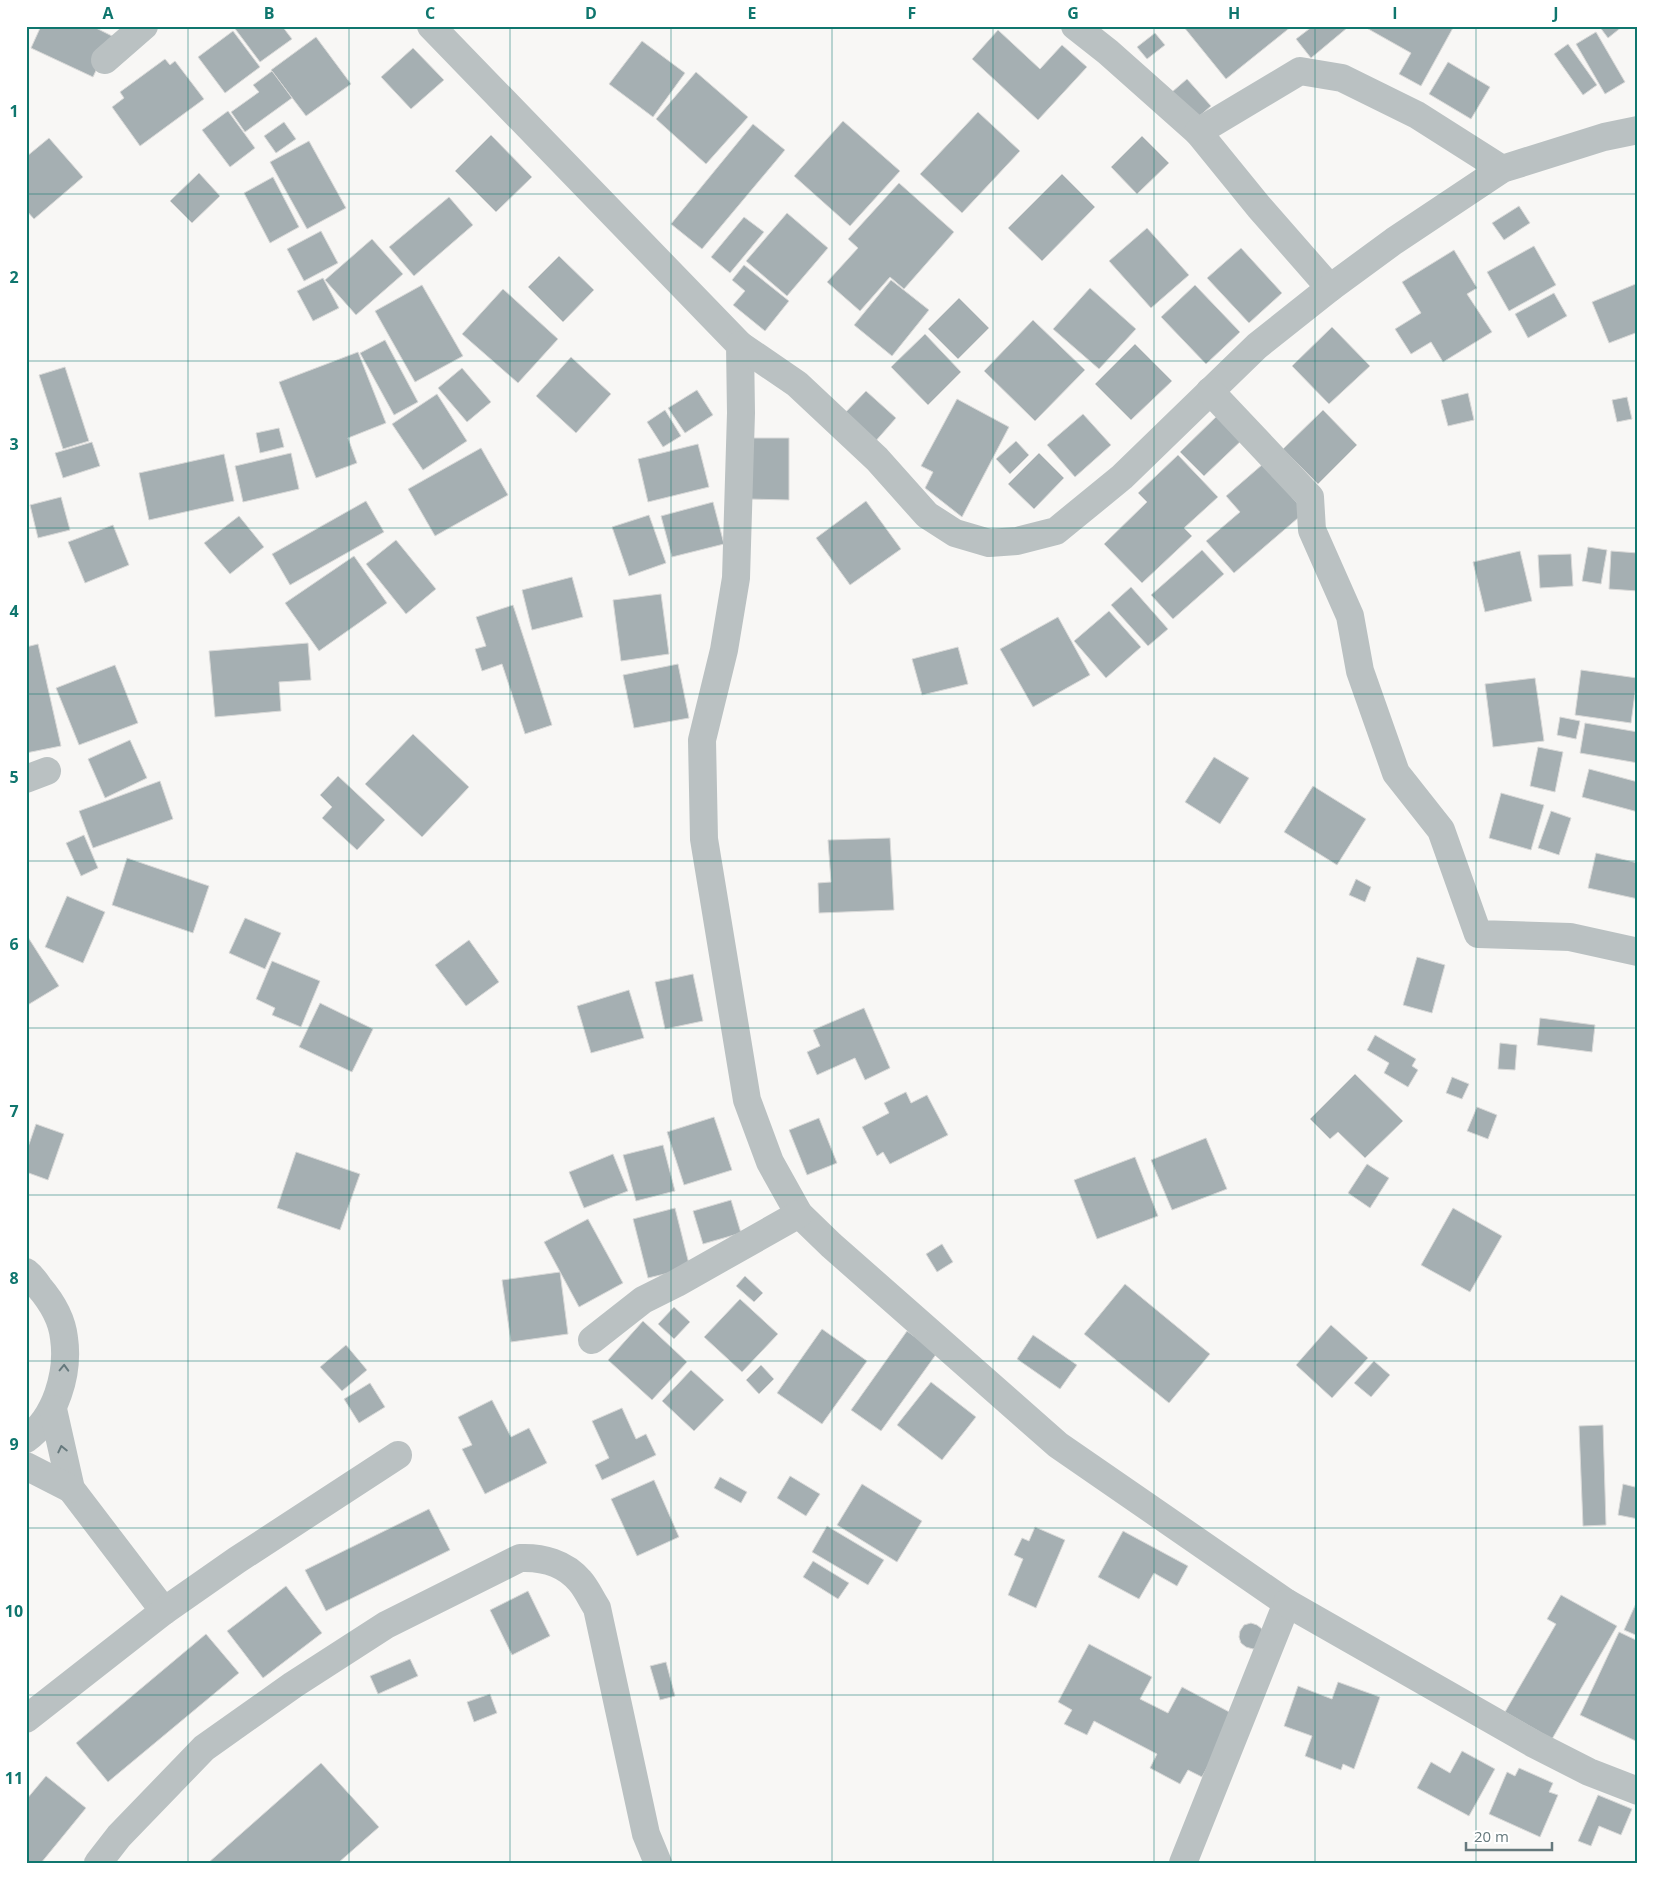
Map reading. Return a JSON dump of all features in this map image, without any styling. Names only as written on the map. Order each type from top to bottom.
[{"type":"street","points":[[105,60],[144,26]]},
{"type":"street","points":[[431,26],[740,345],[797,384],[877,459],[927,515],[955,533],[989,543],[1017,541],[1056,531],[1122,476],[1257,346],[1330,288],[1394,241],[1502,169],[1604,138],[1638,130]]},
{"type":"street","points":[[1075,26],[1108,52],[1198,132],[1259,207],[1330,288]]},
{"type":"street","points":[[1198,132],[1300,71],[1342,78],[1417,115],[1502,169]]},
{"type":"street","points":[[740,345],[741,413],[736,578],[724,650],[702,740],[704,839],[747,1100],[770,1162],[799,1214],[831,1245],[1058,1445],[1287,1603],[1534,1744],[1589,1772],[1638,1791]]},
{"type":"street","points":[[1210,391],[1310,497],[1312,530],[1350,616],[1360,671],[1396,773],[1441,830],[1478,934],[1570,938],[1638,952]]},
{"type":"street","points":[[592,1340],[643,1300],[677,1283],[799,1214]]},
{"type":"street","points":[[26,1272],[52,1303],[64,1337],[64,1374],[53,1409],[32,1436],[26,1439]]},
{"type":"street","points":[[53,1409],[71,1489],[164,1611]]},
{"type":"street","points":[[26,1719],[164,1611],[237,1560],[398,1455]]},
{"type":"street","points":[[26,1466],[71,1489]]},
{"type":"street","points":[[98,1863],[118,1836],[204,1748],[293,1685],[386,1625],[520,1558],[538,1557],[562,1566],[580,1581],[597,1608],[646,1834],[658,1863]]},
{"type":"street","points":[[1183,1863],[1287,1603]]},
{"type":"building","points":[[41,26],[92,26],[112,36],[93,77],[31,48]]},
{"type":"building","points":[[233,26],[282,26],[292,39],[260,62]]},
{"type":"building","points":[[1183,26],[1292,26],[1226,79]]},
{"type":"building","points":[[1313,26],[1345,26],[1347,28],[1311,58],[1296,39]]},
{"type":"building","points":[[1363,26],[1454,26],[1421,86],[1399,74],[1411,53]]},
{"type":"building","points":[[1599,26],[1623,26],[1608,38]]},
{"type":"building","points":[[998,30],[1040,69],[1062,45],[1087,67],[1038,120],[972,59]]},
{"type":"building","points":[[233,31],[260,67],[225,93],[198,57]]},
{"type":"building","points":[[1596,32],[1625,82],[1605,94],[1576,44]]},
{"type":"building","points":[[1155,33],[1165,45],[1147,59],[1137,47]]},
{"type":"building","points":[[316,37],[351,84],[306,116],[271,70]]},
{"type":"building","points":[[642,41],[685,73],[653,117],[609,84]]},
{"type":"building","points":[[1568,44],[1597,85],[1583,95],[1554,54]]},
{"type":"building","points":[[413,48],[444,80],[411,109],[381,77]]},
{"type":"building","points":[[165,59],[170,65],[175,61],[204,99],[140,146],[112,107],[124,98],[120,92]]},
{"type":"building","points":[[1448,62],[1490,87],[1471,119],[1429,94]]},
{"type":"building","points":[[272,71],[292,98],[245,132],[231,112],[259,92],[253,85]]},
{"type":"building","points":[[696,72],[748,117],[706,164],[656,119]]},
{"type":"building","points":[[1187,79],[1211,106],[1196,119],[1172,92]]},
{"type":"building","points":[[228,111],[255,148],[230,167],[202,130]]},
{"type":"building","points":[[978,112],[1020,151],[962,213],[920,174]]},
{"type":"building","points":[[843,121],[900,171],[850,226],[794,176]]},
{"type":"building","points":[[284,122],[296,139],[276,153],[264,136]]},
{"type":"building","points":[[753,124],[785,150],[702,249],[671,224]]},
{"type":"building","points":[[491,135],[532,177],[496,212],[455,171]]},
{"type":"building","points":[[1142,136],[1169,163],[1137,194],[1111,167]]},
{"type":"building","points":[[49,138],[83,177],[34,219],[26,210],[26,157]]},
{"type":"building","points":[[309,141],[346,208],[307,229],[270,162]]},
{"type":"building","points":[[199,173],[220,196],[192,223],[170,201]]},
{"type":"building","points":[[1062,174],[1095,207],[1042,261],[1008,228]]},
{"type":"building","points":[[273,177],[299,227],[270,243],[244,193]]},
{"type":"building","points":[[899,183],[954,232],[904,289],[890,277],[860,311],[827,282],[858,248],[848,239]]},
{"type":"building","points":[[449,197],[473,225],[414,276],[389,247]]},
{"type":"building","points":[[1519,206],[1530,223],[1504,240],[1492,223]]},
{"type":"building","points":[[787,213],[828,248],[787,296],[746,261]]},
{"type":"building","points":[[744,217],[764,232],[730,273],[711,257]]},
{"type":"building","points":[[1147,228],[1189,275],[1151,308],[1109,261]]},
{"type":"building","points":[[321,231],[338,263],[304,281],[287,249]]},
{"type":"building","points":[[372,239],[403,274],[356,315],[325,280]]},
{"type":"building","points":[[1534,246],[1556,285],[1509,311],[1487,272]]},
{"type":"building","points":[[1241,248],[1282,293],[1249,323],[1207,278]]},
{"type":"building","points":[[1454,250],[1477,288],[1467,294],[1492,332],[1443,362],[1431,342],[1411,354],[1395,329],[1421,313],[1402,282]]},
{"type":"building","points":[[559,256],[594,290],[563,322],[528,287]]},
{"type":"building","points":[[744,265],[789,301],[765,331],[733,305],[745,291],[732,280]]},
{"type":"building","points":[[323,278],[339,308],[313,321],[297,291]]},
{"type":"building","points":[[891,280],[929,310],[892,356],[854,325]]},
{"type":"building","points":[[1638,283],[1638,332],[1609,343],[1592,302]]},
{"type":"building","points":[[422,285],[463,356],[415,382],[375,311]]},
{"type":"building","points":[[1195,285],[1240,332],[1206,364],[1161,317]]},
{"type":"building","points":[[1090,288],[1136,329],[1099,369],[1053,329]]},
{"type":"building","points":[[503,289],[558,339],[518,383],[462,334]]},
{"type":"building","points":[[1554,293],[1567,316],[1528,338],[1515,314]]},
{"type":"building","points":[[959,298],[989,328],[958,359],[928,329]]},
{"type":"building","points":[[1033,320],[1085,370],[1035,421],[984,371]]},
{"type":"building","points":[[1332,327],[1370,366],[1329,404],[1292,366]]},
{"type":"building","points":[[925,334],[961,372],[928,405],[891,367]]},
{"type":"building","points":[[385,340],[418,402],[394,415],[360,353]]},
{"type":"building","points":[[1135,344],[1172,381],[1131,420],[1095,384]]},
{"type":"building","points":[[358,352],[386,423],[348,438],[357,463],[316,478],[279,382]]},
{"type":"building","points":[[571,357],[611,394],[576,433],[536,396]]},
{"type":"building","points":[[65,367],[89,441],[63,449],[39,375]]},
{"type":"building","points":[[462,368],[491,402],[467,422],[438,388]]},
{"type":"building","points":[[697,390],[713,415],[685,433],[668,408]]},
{"type":"building","points":[[866,391],[896,418],[873,444],[842,416]]},
{"type":"building","points":[[1468,393],[1474,420],[1448,426],[1441,400]]},
{"type":"building","points":[[437,394],[467,441],[423,470],[392,424]]},
{"type":"building","points":[[1627,397],[1632,419],[1617,422],[1612,400]]},
{"type":"building","points":[[957,399],[1009,427],[962,517],[925,488],[933,472],[921,466]]},
{"type":"building","points":[[665,410],[681,436],[663,447],[647,422]]},
{"type":"building","points":[[1323,410],[1357,445],[1318,484],[1283,449]]},
{"type":"building","points":[[1083,414],[1111,445],[1075,477],[1047,445]]},
{"type":"building","points":[[1219,414],[1243,439],[1204,476],[1180,452]]},
{"type":"building","points":[[279,428],[284,447],[260,453],[256,433]]},
{"type":"building","points":[[749,438],[789,438],[789,500],[748,499]]},
{"type":"building","points":[[1016,441],[1029,455],[1010,474],[996,459]]},
{"type":"building","points":[[92,442],[100,466],[63,478],[55,453]]},
{"type":"building","points":[[698,444],[709,487],[648,502],[638,459]]},
{"type":"building","points":[[481,448],[508,495],[435,536],[408,489]]},
{"type":"building","points":[[291,453],[299,489],[243,502],[235,466]]},
{"type":"building","points":[[1039,453],[1064,478],[1034,509],[1008,484]]},
{"type":"building","points":[[224,454],[234,501],[149,520],[139,473]]},
{"type":"building","points":[[1178,455],[1218,497],[1184,528],[1192,536],[1142,583],[1104,544],[1147,502],[1138,493]]},
{"type":"building","points":[[1263,464],[1305,512],[1234,573],[1206,541],[1240,512],[1226,496]]},
{"type":"building","points":[[61,497],[70,530],[38,538],[30,505]]},
{"type":"building","points":[[366,501],[384,532],[290,585],[272,554]]},
{"type":"building","points":[[866,501],[901,549],[850,585],[816,538]]},
{"type":"building","points":[[713,502],[724,544],[672,557],[661,516]]},
{"type":"building","points":[[649,515],[666,563],[629,576],[612,527]]},
{"type":"building","points":[[239,516],[264,547],[230,574],[204,543]]},
{"type":"building","points":[[113,525],[129,565],[85,583],[68,542]]},
{"type":"building","points":[[396,540],[436,589],[406,614],[366,564]]},
{"type":"building","points":[[1588,547],[1607,550],[1601,584],[1582,581]]},
{"type":"building","points":[[1202,550],[1224,574],[1173,619],[1151,595]]},
{"type":"building","points":[[1520,551],[1532,601],[1485,612],[1473,562]]},
{"type":"building","points":[[1611,551],[1638,553],[1638,591],[1609,589]]},
{"type":"building","points":[[1571,554],[1573,586],[1540,588],[1538,555]]},
{"type":"building","points":[[354,556],[387,603],[319,651],[285,603]]},
{"type":"building","points":[[572,577],[583,617],[532,630],[522,590]]},
{"type":"building","points":[[1131,587],[1168,629],[1148,646],[1111,605]]},
{"type":"building","points":[[661,594],[669,654],[621,661],[613,600]]},
{"type":"building","points":[[513,605],[552,725],[525,734],[502,664],[482,671],[475,649],[486,646],[476,617]]},
{"type":"building","points":[[1109,611],[1141,647],[1106,678],[1074,641]]},
{"type":"building","points":[[1058,617],[1090,675],[1033,707],[1000,649]]},
{"type":"building","points":[[308,643],[311,680],[279,682],[281,711],[215,717],[209,651]]},
{"type":"building","points":[[38,644],[61,746],[26,753],[26,647]]},
{"type":"building","points":[[958,647],[968,684],[922,695],[912,659]]},
{"type":"building","points":[[678,664],[689,718],[634,728],[623,675]]},
{"type":"building","points":[[115,665],[138,723],[79,745],[56,688]]},
{"type":"building","points":[[1581,670],[1637,678],[1631,723],[1575,715]]},
{"type":"building","points":[[1535,678],[1544,741],[1493,747],[1485,684]]},
{"type":"building","points":[[1560,717],[1580,721],[1576,739],[1557,735]]},
{"type":"building","points":[[1585,723],[1638,732],[1638,763],[1580,753]]},
{"type":"building","points":[[413,734],[469,787],[422,837],[365,784]]},
{"type":"building","points":[[130,740],[147,778],[105,798],[88,759]]},
{"type":"building","points":[[1538,747],[1563,752],[1555,792],[1530,786]]},
{"type":"building","points":[[1214,757],[1249,778],[1220,824],[1185,802]]},
{"type":"building","points":[[1589,769],[1638,782],[1638,812],[1582,797]]},
{"type":"building","points":[[338,776],[385,820],[357,850],[322,818],[332,807],[320,795]]},
{"type":"building","points":[[160,781],[173,819],[93,848],[79,811]]},
{"type":"building","points":[[1313,786],[1366,819],[1337,865],[1284,832]]},
{"type":"building","points":[[1501,793],[1544,805],[1531,850],[1489,838]]},
{"type":"building","points":[[1551,811],[1571,818],[1559,855],[1538,848]]},
{"type":"building","points":[[84,835],[98,868],[81,876],[66,843]]},
{"type":"building","points":[[890,838],[894,910],[819,913],[818,883],[831,882],[828,840]]},
{"type":"building","points":[[1596,853],[1638,863],[1638,899],[1588,888]]},
{"type":"building","points":[[127,858],[209,886],[193,933],[112,905]]},
{"type":"building","points":[[1356,879],[1371,887],[1365,902],[1349,895]]},
{"type":"building","points":[[67,896],[105,912],[83,963],[45,947]]},
{"type":"building","points":[[245,918],[281,933],[265,969],[229,953]]},
{"type":"building","points":[[26,934],[59,986],[26,1006]]},
{"type":"building","points":[[469,940],[499,982],[466,1006],[435,965]]},
{"type":"building","points":[[1417,957],[1445,965],[1432,1013],[1403,1005]]},
{"type":"building","points":[[272,961],[320,981],[301,1027],[272,1015],[275,1008],[256,999]]},
{"type":"building","points":[[693,974],[703,1021],[665,1029],[655,982]]},
{"type":"building","points":[[629,990],[644,1038],[591,1053],[577,1006]]},
{"type":"building","points":[[320,1003],[373,1029],[352,1072],[299,1047]]},
{"type":"building","points":[[864,1008],[890,1068],[865,1080],[855,1058],[817,1075],[807,1052],[820,1046],[813,1030]]},
{"type":"building","points":[[1540,1018],[1595,1025],[1592,1052],[1537,1045]]},
{"type":"building","points":[[1375,1035],[1416,1059],[1412,1066],[1418,1070],[1408,1087],[1384,1073],[1389,1063],[1367,1050]]},
{"type":"building","points":[[1500,1043],[1517,1045],[1515,1070],[1498,1069]]},
{"type":"building","points":[[1355,1074],[1403,1121],[1365,1158],[1338,1132],[1330,1139],[1310,1119]]},
{"type":"building","points":[[1452,1077],[1469,1084],[1462,1099],[1446,1093]]},
{"type":"building","points":[[906,1092],[911,1103],[927,1095],[948,1135],[890,1164],[883,1152],[877,1156],[862,1127],[889,1113],[884,1103]]},
{"type":"building","points":[[1477,1107],[1497,1115],[1488,1139],[1467,1131]]},
{"type":"building","points":[[714,1117],[732,1170],[684,1185],[667,1132]]},
{"type":"building","points":[[819,1118],[837,1163],[807,1175],[789,1130]]},
{"type":"building","points":[[36,1124],[64,1134],[48,1180],[26,1172],[26,1153]]},
{"type":"building","points":[[1206,1138],[1227,1189],[1172,1210],[1151,1160]]},
{"type":"building","points":[[663,1145],[675,1191],[636,1201],[623,1155]]},
{"type":"building","points":[[296,1152],[360,1174],[340,1230],[277,1208]]},
{"type":"building","points":[[613,1154],[628,1191],[584,1208],[569,1172]]},
{"type":"building","points":[[1135,1157],[1158,1216],[1097,1239],[1074,1180]]},
{"type":"building","points":[[1367,1164],[1389,1178],[1370,1208],[1348,1193]]},
{"type":"building","points":[[731,1200],[741,1233],[703,1244],[693,1211]]},
{"type":"building","points":[[675,1208],[690,1268],[648,1278],[633,1219]]},
{"type":"building","points":[[1453,1208],[1502,1236],[1470,1292],[1421,1265]]},
{"type":"building","points":[[588,1219],[623,1283],[579,1307],[544,1242]]},
{"type":"building","points":[[942,1244],[953,1262],[937,1272],[926,1254]]},
{"type":"building","points":[[560,1272],[568,1334],[511,1342],[502,1280]]},
{"type":"building","points":[[745,1276],[763,1293],[754,1302],[736,1286]]},
{"type":"building","points":[[1125,1284],[1210,1354],[1169,1403],[1084,1334]]},
{"type":"building","points":[[740,1299],[778,1334],[742,1372],[704,1337]]},
{"type":"building","points":[[674,1307],[690,1322],[674,1339],[658,1324]]},
{"type":"building","points":[[643,1321],[687,1362],[652,1400],[608,1360]]},
{"type":"building","points":[[1331,1325],[1368,1358],[1332,1398],[1296,1365]]},
{"type":"building","points":[[822,1329],[867,1361],[822,1424],[777,1393]]},
{"type":"building","points":[[907,1331],[937,1353],[881,1431],[851,1410]]},
{"type":"building","points":[[1033,1335],[1077,1365],[1060,1389],[1017,1359]]},
{"type":"building","points":[[346,1345],[367,1370],[342,1391],[320,1367]]},
{"type":"building","points":[[1374,1361],[1390,1375],[1371,1397],[1354,1383]]},
{"type":"building","points":[[761,1365],[774,1379],[759,1394],[746,1380]]},
{"type":"building","points":[[691,1370],[724,1400],[694,1431],[662,1401]]},
{"type":"building","points":[[931,1382],[976,1417],[942,1460],[897,1425]]},
{"type":"building","points":[[370,1383],[385,1407],[359,1423],[344,1399]]},
{"type":"building","points":[[492,1400],[511,1437],[529,1428],[547,1463],[485,1494],[462,1449],[472,1445],[458,1417]]},
{"type":"building","points":[[622,1408],[636,1439],[646,1434],[656,1455],[602,1480],[595,1465],[609,1458],[592,1421]]},
{"type":"building","points":[[1603,1425],[1606,1525],[1583,1526],[1579,1426]]},
{"type":"building","points":[[1638,1470],[1638,1519],[1618,1515],[1623,1484],[1635,1487]]},
{"type":"building","points":[[790,1476],[820,1494],[806,1516],[777,1498]]},
{"type":"building","points":[[720,1477],[747,1492],[741,1503],[714,1488]]},
{"type":"building","points":[[654,1480],[679,1537],[637,1556],[611,1499]]},
{"type":"building","points":[[862,1484],[922,1521],[897,1562],[837,1525]]},
{"type":"building","points":[[429,1509],[450,1550],[326,1611],[305,1570]]},
{"type":"building","points":[[827,1526],[884,1560],[868,1585],[812,1552]]},
{"type":"building","points":[[1035,1527],[1065,1540],[1036,1608],[1008,1595],[1023,1559],[1014,1555],[1022,1538],[1029,1541]]},
{"type":"building","points":[[1123,1531],[1188,1566],[1177,1586],[1154,1573],[1139,1599],[1098,1577]]},
{"type":"building","points":[[813,1561],[849,1583],[838,1599],[803,1577]]},
{"type":"building","points":[[286,1586],[322,1633],[263,1678],[227,1631]]},
{"type":"building","points":[[528,1591],[550,1636],[512,1655],[490,1610]]},
{"type":"building","points":[[1561,1595],[1617,1626],[1552,1739],[1505,1712],[1556,1624],[1547,1619]]},
{"type":"building","points":[[1638,1599],[1638,1636],[1624,1630]]},
{"type":"building","points":[[1251,1623],[1262,1629],[1259,1647],[1253,1649],[1241,1643],[1239,1637],[1244,1625]]},
{"type":"building","points":[[1619,1632],[1638,1641],[1638,1742],[1580,1715]]},
{"type":"building","points":[[206,1634],[239,1673],[108,1782],[76,1743]]},
{"type":"building","points":[[1089,1644],[1152,1677],[1140,1699],[1168,1713],[1182,1687],[1235,1715],[1202,1777],[1188,1770],[1180,1784],[1150,1768],[1157,1754],[1094,1721],[1087,1735],[1064,1724],[1072,1710],[1058,1702]]},
{"type":"building","points":[[410,1659],[418,1676],[378,1694],[370,1676]]},
{"type":"building","points":[[666,1662],[675,1696],[660,1700],[650,1666]]},
{"type":"building","points":[[1338,1682],[1380,1697],[1354,1769],[1343,1764],[1341,1770],[1305,1756],[1312,1736],[1284,1726],[1298,1686],[1332,1699]]},
{"type":"building","points":[[490,1694],[497,1713],[474,1722],[467,1702]]},
{"type":"building","points":[[1462,1751],[1495,1769],[1469,1816],[1417,1788],[1431,1762],[1450,1773]]},
{"type":"building","points":[[321,1763],[379,1827],[338,1863],[208,1863]]},
{"type":"building","points":[[1519,1768],[1553,1783],[1549,1792],[1558,1795],[1540,1837],[1489,1814],[1507,1772],[1515,1776]]},
{"type":"building","points":[[46,1776],[86,1808],[41,1863],[26,1863],[26,1800]]},
{"type":"building","points":[[1598,1795],[1632,1809],[1621,1835],[1599,1826],[1591,1846],[1578,1841]]}]
